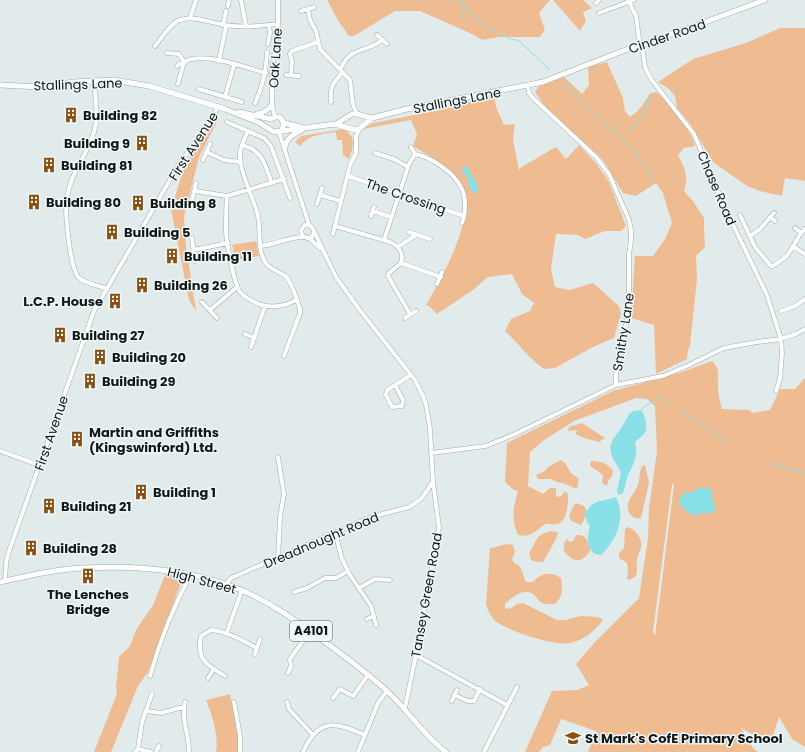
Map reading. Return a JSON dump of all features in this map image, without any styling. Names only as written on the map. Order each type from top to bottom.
[{"type":"main road","name":"Cinder Road","points":[[543,82],[628,49],[641,46],[765,0]]},
{"type":"main road","name":"Stallings Lane","points":[[0,85],[41,87],[74,82],[114,80],[149,86],[225,109]]},
{"type":"main road","name":"Stallings Lane","points":[[358,115],[371,118],[407,109],[543,82]]},
{"type":"main road","points":[[252,115],[262,114],[272,105]]},
{"type":"main road","points":[[225,109],[252,115],[282,119],[284,123],[306,128]]},
{"type":"main road","points":[[225,109],[260,123],[274,132],[335,124],[349,117],[358,115],[362,120],[361,127],[358,129],[335,124]]},
{"type":"main road","points":[[349,117],[347,124],[350,128]]},
{"type":"main road","points":[[270,129],[269,123],[273,118]]},
{"type":"main road","name":"Stallings Lane","points":[[361,127],[371,118]]},
{"type":"main road","points":[[280,131],[284,123]]},
{"type":"main road","points":[[285,147],[289,138],[306,128]]},
{"type":"main road","name":"High Street","points":[[3,581],[83,568],[126,568],[182,572],[242,590],[282,611],[368,675],[405,708],[443,751]]},
{"type":"street","points":[[190,18],[196,0]]},
{"type":"street","points":[[219,61],[229,0]]},
{"type":"street","points":[[241,0],[246,26]]},
{"type":"street","name":"Oak Lane","points":[[273,118],[272,72],[278,24],[278,0]]},
{"type":"street","points":[[599,14],[631,1]]},
{"type":"street","name":"Chase Road","points":[[631,1],[636,16],[644,67],[694,134],[714,178],[724,206],[767,295],[781,339],[782,369],[776,391]]},
{"type":"street","points":[[300,11],[314,7]]},
{"type":"street","points":[[308,9],[310,20],[316,31],[318,42],[323,53],[350,80],[353,105],[358,115]]},
{"type":"street","points":[[155,46],[174,24],[179,20],[190,18],[225,25],[246,26],[278,24]]},
{"type":"street","points":[[268,25],[270,33],[268,44]]},
{"type":"street","points":[[377,34],[387,44]]},
{"type":"street","points":[[331,102],[330,92],[333,82],[341,71],[346,59],[352,54],[377,45],[382,40]]},
{"type":"street","points":[[299,76],[288,75],[292,61],[290,54],[292,51],[318,42]]},
{"type":"street","points":[[255,103],[262,88],[266,73],[268,52]]},
{"type":"street","points":[[167,53],[179,54],[184,62],[178,84]]},
{"type":"street","points":[[177,66],[184,62],[200,58],[219,61],[266,73]]},
{"type":"street","points":[[225,97],[234,65]]},
{"type":"street","points":[[94,81],[96,122],[90,144],[70,184],[67,197],[66,218],[72,260],[76,275],[81,279],[107,289]]},
{"type":"street","name":"Smithy Lane","points":[[431,453],[486,446],[515,434],[616,385],[616,374],[629,307],[629,254],[631,230],[629,220],[609,174],[596,157],[580,144],[533,98],[529,93],[528,86]]},
{"type":"street","points":[[200,89],[242,102]]},
{"type":"street","points":[[324,92],[330,92]]},
{"type":"street","points":[[349,117],[353,105]]},
{"type":"street","name":"First Avenue","points":[[3,581],[9,551],[94,311],[178,166],[214,115],[218,106]]},
{"type":"street","points":[[228,122],[264,138],[271,146],[290,198]]},
{"type":"street","points":[[356,136],[361,127]]},
{"type":"street","points":[[333,234],[350,164],[356,153],[357,147],[356,136],[350,128]]},
{"type":"street","points":[[248,131],[242,145],[240,162],[258,217],[260,246],[265,263],[276,272],[285,276],[289,281],[300,313],[284,356]]},
{"type":"street","name":"Tansey Green Road","points":[[280,131],[309,225],[313,229],[336,277],[411,375],[421,391],[426,406],[430,429],[433,482],[439,527],[405,708]]},
{"type":"street","points":[[203,160],[210,144]]},
{"type":"street","points":[[242,145],[251,147],[258,152],[272,183]]},
{"type":"street","points":[[411,147],[415,154],[427,157],[450,173],[457,182],[462,190],[465,210],[462,223]]},
{"type":"street","points":[[382,155],[383,150]]},
{"type":"street","points":[[207,152],[224,160],[240,162]]},
{"type":"street","points":[[375,153],[397,160],[408,167]]},
{"type":"street","points":[[384,240],[408,167],[412,156],[415,154]]},
{"type":"street","name":"The Crossing","points":[[348,176],[464,216]]},
{"type":"street","points":[[194,192],[227,196],[284,179]]},
{"type":"street","points":[[192,200],[196,183]]},
{"type":"street","points":[[317,204],[322,188]]},
{"type":"street","points":[[320,195],[341,202]]},
{"type":"street","points":[[227,196],[226,231],[237,287],[241,293],[252,301],[265,306],[288,305],[296,300]]},
{"type":"street","points":[[371,216],[374,209],[391,217]]},
{"type":"street","points":[[750,236],[760,229],[774,213]]},
{"type":"street","name":"Tansey Green Road","points":[[304,226],[305,214]]},
{"type":"street","points":[[740,215],[755,248],[771,266],[787,256],[805,229]]},
{"type":"street","points":[[770,218],[775,221]]},
{"type":"street","points":[[260,246],[269,245],[291,238],[304,226],[309,225]]},
{"type":"street","points":[[335,226],[384,240],[398,247],[403,256],[401,263],[389,273],[388,276],[410,314]]},
{"type":"street","points":[[795,228],[801,233]]},
{"type":"street","points":[[301,230],[303,237]]},
{"type":"street","points":[[308,238],[313,235],[314,232]]},
{"type":"street","points":[[409,232],[430,239]]},
{"type":"street","points":[[398,247],[416,235]]},
{"type":"street","points":[[192,238],[195,261]]},
{"type":"street","name":"Tansey Green Road","points":[[291,238],[308,238],[322,250]]},
{"type":"street","points":[[193,250],[228,243]]},
{"type":"street","points":[[794,247],[805,254]]},
{"type":"street","points":[[401,263],[441,277]]},
{"type":"street","points":[[436,284],[441,277],[442,272]]},
{"type":"street","points":[[210,310],[237,287]]},
{"type":"street","points":[[781,311],[796,306],[805,299]]},
{"type":"street","points":[[202,302],[217,318]]},
{"type":"street","points":[[251,347],[265,306]]},
{"type":"street","points":[[405,318],[416,311]]},
{"type":"street","points":[[616,385],[663,376],[724,348],[781,339],[805,330]]},
{"type":"street","points":[[245,334],[255,338]]},
{"type":"street","points":[[395,385],[403,400],[402,406],[392,407],[386,395],[387,390],[395,385],[411,375]]},
{"type":"street","points":[[0,451],[39,466]]},
{"type":"street","points":[[278,457],[284,494],[280,517],[278,559]]},
{"type":"street","name":"Dreadnought Road","points":[[226,584],[231,578],[278,559],[334,532],[371,517],[409,507],[421,499],[433,482]]},
{"type":"street","points":[[334,532],[342,559],[371,606],[376,625]]},
{"type":"street","points":[[294,592],[307,588],[325,578],[336,578],[348,571]]},
{"type":"street","points":[[150,676],[160,642],[170,617],[191,574]]},
{"type":"street","points":[[359,588],[374,579],[390,580]]},
{"type":"street","points":[[382,579],[382,585]]},
{"type":"street","points":[[226,632],[242,590]]},
{"type":"street","points":[[301,590],[302,595]]},
{"type":"street","points":[[367,619],[374,616]]},
{"type":"street","points":[[225,676],[214,670],[204,661],[201,654],[201,636],[211,630],[226,632],[257,648]]},
{"type":"street","points":[[288,673],[291,666],[290,659],[310,631]]},
{"type":"street","points":[[255,654],[260,640]]},
{"type":"street","points":[[416,654],[507,705]]},
{"type":"street","points":[[291,666],[296,666]]},
{"type":"street","points":[[208,678],[214,670]]},
{"type":"street","points":[[333,698],[340,689],[353,696],[368,675]]},
{"type":"street","points":[[484,752],[517,687]]},
{"type":"street","points":[[454,695],[468,701],[474,701],[480,689]]},
{"type":"street","points":[[452,700],[457,690]]},
{"type":"street","points":[[358,752],[378,703],[387,691]]},
{"type":"street","points":[[151,752],[136,751],[142,722],[152,694]]},
{"type":"street","points":[[185,702],[183,708],[184,722],[188,738],[189,752]]},
{"type":"street","points":[[234,702],[240,736],[240,752]]},
{"type":"street","points":[[287,702],[289,710],[313,735]]},
{"type":"street","points":[[147,711],[161,713],[183,708]]},
{"type":"street","points":[[303,752],[313,735],[321,728],[328,725],[342,726],[365,736]]},
{"type":"street","points":[[156,752],[159,746]]},
{"type":"shaded area","points":[[327,0],[550,0],[539,13],[545,30],[540,37],[500,37],[482,40],[420,11],[395,11],[354,36],[349,36],[339,22]]},
{"type":"shaded area","points":[[553,0],[583,0],[592,8],[583,12],[586,21],[580,31]]},
{"type":"shaded area","points":[[780,28],[805,28],[805,181],[785,178],[782,196],[760,191],[747,186],[713,162],[691,125],[677,108],[675,96],[669,89],[658,82],[693,59],[746,43]]},
{"type":"shaded area","points":[[607,62],[623,98],[625,111],[630,117],[639,109],[651,93],[657,92],[673,110],[689,132],[695,146],[684,148],[678,155],[686,173],[684,191],[693,201],[704,218],[705,247],[696,256],[697,279],[690,345],[687,359],[656,374],[654,325],[631,318],[635,256],[653,256],[665,239],[672,223],[663,193],[656,183],[636,196],[623,193],[603,160],[545,107],[535,92],[538,87],[564,77],[582,94],[589,85],[588,67]]},
{"type":"shaded area","points":[[494,95],[496,107],[504,125],[515,124],[513,139],[519,171],[520,168],[556,147],[566,159],[579,145],[596,163],[609,182],[626,226],[621,231],[605,231],[585,239],[578,235],[556,234],[551,269],[555,287],[570,290],[593,283],[619,306],[621,314],[614,338],[593,347],[555,368],[544,369],[505,331],[511,319],[530,311],[534,303],[522,294],[512,274],[488,277],[473,290],[437,314],[426,305],[446,268],[459,238],[466,210],[464,189],[460,181],[452,172],[441,163],[413,146],[417,134],[411,120],[363,129],[373,123],[440,110]]},
{"type":"shaded area","points":[[219,118],[199,157],[184,217],[186,246],[196,311],[189,300],[171,209],[186,162]]},
{"type":"shaded area","points":[[344,129],[351,135],[353,142],[349,159],[343,155],[342,140],[337,140],[336,132],[312,137],[300,146],[295,142],[301,136]]},
{"type":"shaded area","points":[[256,241],[259,256],[234,260],[233,247],[231,245]]},
{"type":"shaded area","points":[[712,361],[718,370],[718,392],[722,409],[750,410],[752,413],[770,410],[780,389],[795,389],[805,378],[805,747],[792,739],[779,717],[773,736],[763,740],[741,728],[753,748],[758,752],[588,752],[596,731],[561,719],[550,745],[543,747],[539,752],[525,752],[552,691],[577,690],[589,685],[576,664],[595,642],[639,598],[648,538],[649,508],[657,451],[655,406],[647,399],[636,398],[574,421],[544,440],[530,452],[528,486],[543,494],[550,488],[556,488],[556,497],[561,496],[565,491],[568,494],[568,502],[566,515],[561,522],[557,524],[545,524],[533,533],[526,536],[518,535],[514,524],[514,508],[518,491],[514,490],[505,482],[507,443],[613,391],[679,373]],"holes":[[[672,484],[674,485],[655,636],[653,632]]]},
{"type":"shaded area","points":[[582,423],[605,438],[599,442],[575,434],[577,430],[568,431],[569,427]]},
{"type":"shaded area","points":[[561,460],[565,463],[571,473],[579,479],[577,489],[551,479],[538,479],[536,475],[545,471],[548,467]]},
{"type":"shaded area","points":[[591,461],[603,463],[613,470],[612,476],[607,485],[604,485],[602,482],[602,474],[590,466]]},
{"type":"shaded area","points":[[645,465],[649,483],[641,518],[636,518],[630,514],[628,510],[628,503],[638,485],[642,466]]},
{"type":"shaded area","points":[[576,503],[584,506],[587,511],[581,525],[571,521],[569,516]]},
{"type":"shaded area","points":[[628,527],[634,530],[641,541],[641,548],[637,558],[636,576],[630,580],[627,579],[627,563],[619,558],[619,553],[624,548],[625,529]]},
{"type":"shaded area","points":[[551,531],[558,532],[556,539],[543,562],[531,560],[529,553],[539,536]]},
{"type":"shaded area","points":[[576,535],[585,537],[590,551],[580,560],[574,560],[564,551],[564,543],[567,539],[570,542],[574,540]]},
{"type":"shaded area","points":[[506,544],[513,545],[515,552],[512,559],[514,563],[520,566],[526,582],[533,582],[542,575],[553,574],[561,578],[562,589],[560,598],[555,604],[542,603],[533,594],[525,592],[518,594],[511,599],[505,604],[505,608],[510,609],[517,604],[523,603],[557,620],[565,620],[581,616],[598,617],[603,620],[600,624],[580,640],[570,643],[563,643],[531,637],[509,629],[494,620],[486,604],[490,548]]},
{"type":"shaded area","points":[[166,573],[183,577],[148,672],[138,686],[111,752],[94,752],[117,694],[116,688],[119,657],[130,646],[136,630],[153,605]]},
{"type":"shaded area","points":[[230,694],[238,737],[238,752],[216,752],[216,733],[206,700]]},
{"type":"water","points":[[467,166],[479,188],[477,192],[474,193],[469,187],[468,177],[461,171],[462,168]]},
{"type":"water","points":[[641,410],[646,421],[646,430],[635,442],[635,460],[628,475],[623,493],[619,495],[617,492],[621,472],[612,457],[610,447],[613,439],[629,414],[633,411]]},
{"type":"water","points":[[703,487],[712,490],[712,500],[716,507],[713,513],[701,513],[694,516],[685,510],[678,502],[685,492],[691,493]]},
{"type":"water","points":[[616,497],[620,513],[618,528],[607,549],[601,555],[596,554],[592,552],[588,545],[590,526],[587,522],[585,514],[591,505]]},
{"type":"waterway","points":[[456,0],[466,5],[476,20],[485,24],[490,30],[504,34],[508,38],[519,41],[550,70]]},
{"type":"waterway","points":[[462,3],[464,10]]},
{"type":"waterway","points":[[463,12],[464,20]]},
{"type":"waterway","points":[[563,83],[636,153],[654,179]]},
{"type":"waterway","points":[[629,133],[647,109],[649,95]]},
{"type":"waterway","points":[[641,410],[659,397],[669,403]]},
{"type":"waterway","points":[[679,409],[729,442]]},
{"type":"waterway","points":[[769,463],[805,473]]},
{"type":"place","name":"Building 82","points":[[71,115]]},
{"type":"place","name":"Building 9","points":[[142,143]]},
{"type":"place","name":"Building 81","points":[[49,165]]},
{"type":"place","name":"Building 80","points":[[34,202]]},
{"type":"place","name":"Building 8","points":[[138,203]]},
{"type":"place","name":"Building 5","points":[[112,232]]},
{"type":"place","name":"Building 11","points":[[172,256]]},
{"type":"place","name":"Building 26","points":[[142,285]]},
{"type":"place","name":"L.C.P. House","points":[[115,301]]},
{"type":"place","name":"Building 27","points":[[60,335]]},
{"type":"place","name":"Building 20","points":[[100,357]]},
{"type":"place","name":"Building 29","points":[[90,381]]},
{"type":"place","name":"Martin and Griffiths (Kingswinford) Ltd.","points":[[77,439]]},
{"type":"place","name":"Building 1","points":[[141,492]]},
{"type":"place","name":"Building 21","points":[[49,506]]},
{"type":"place","name":"Building 28","points":[[31,548]]},
{"type":"place","name":"The Lenches Bridge","points":[[88,576]]},
{"type":"place","name":"St Mark's CofE Primary School","points":[[573,738]]}]
